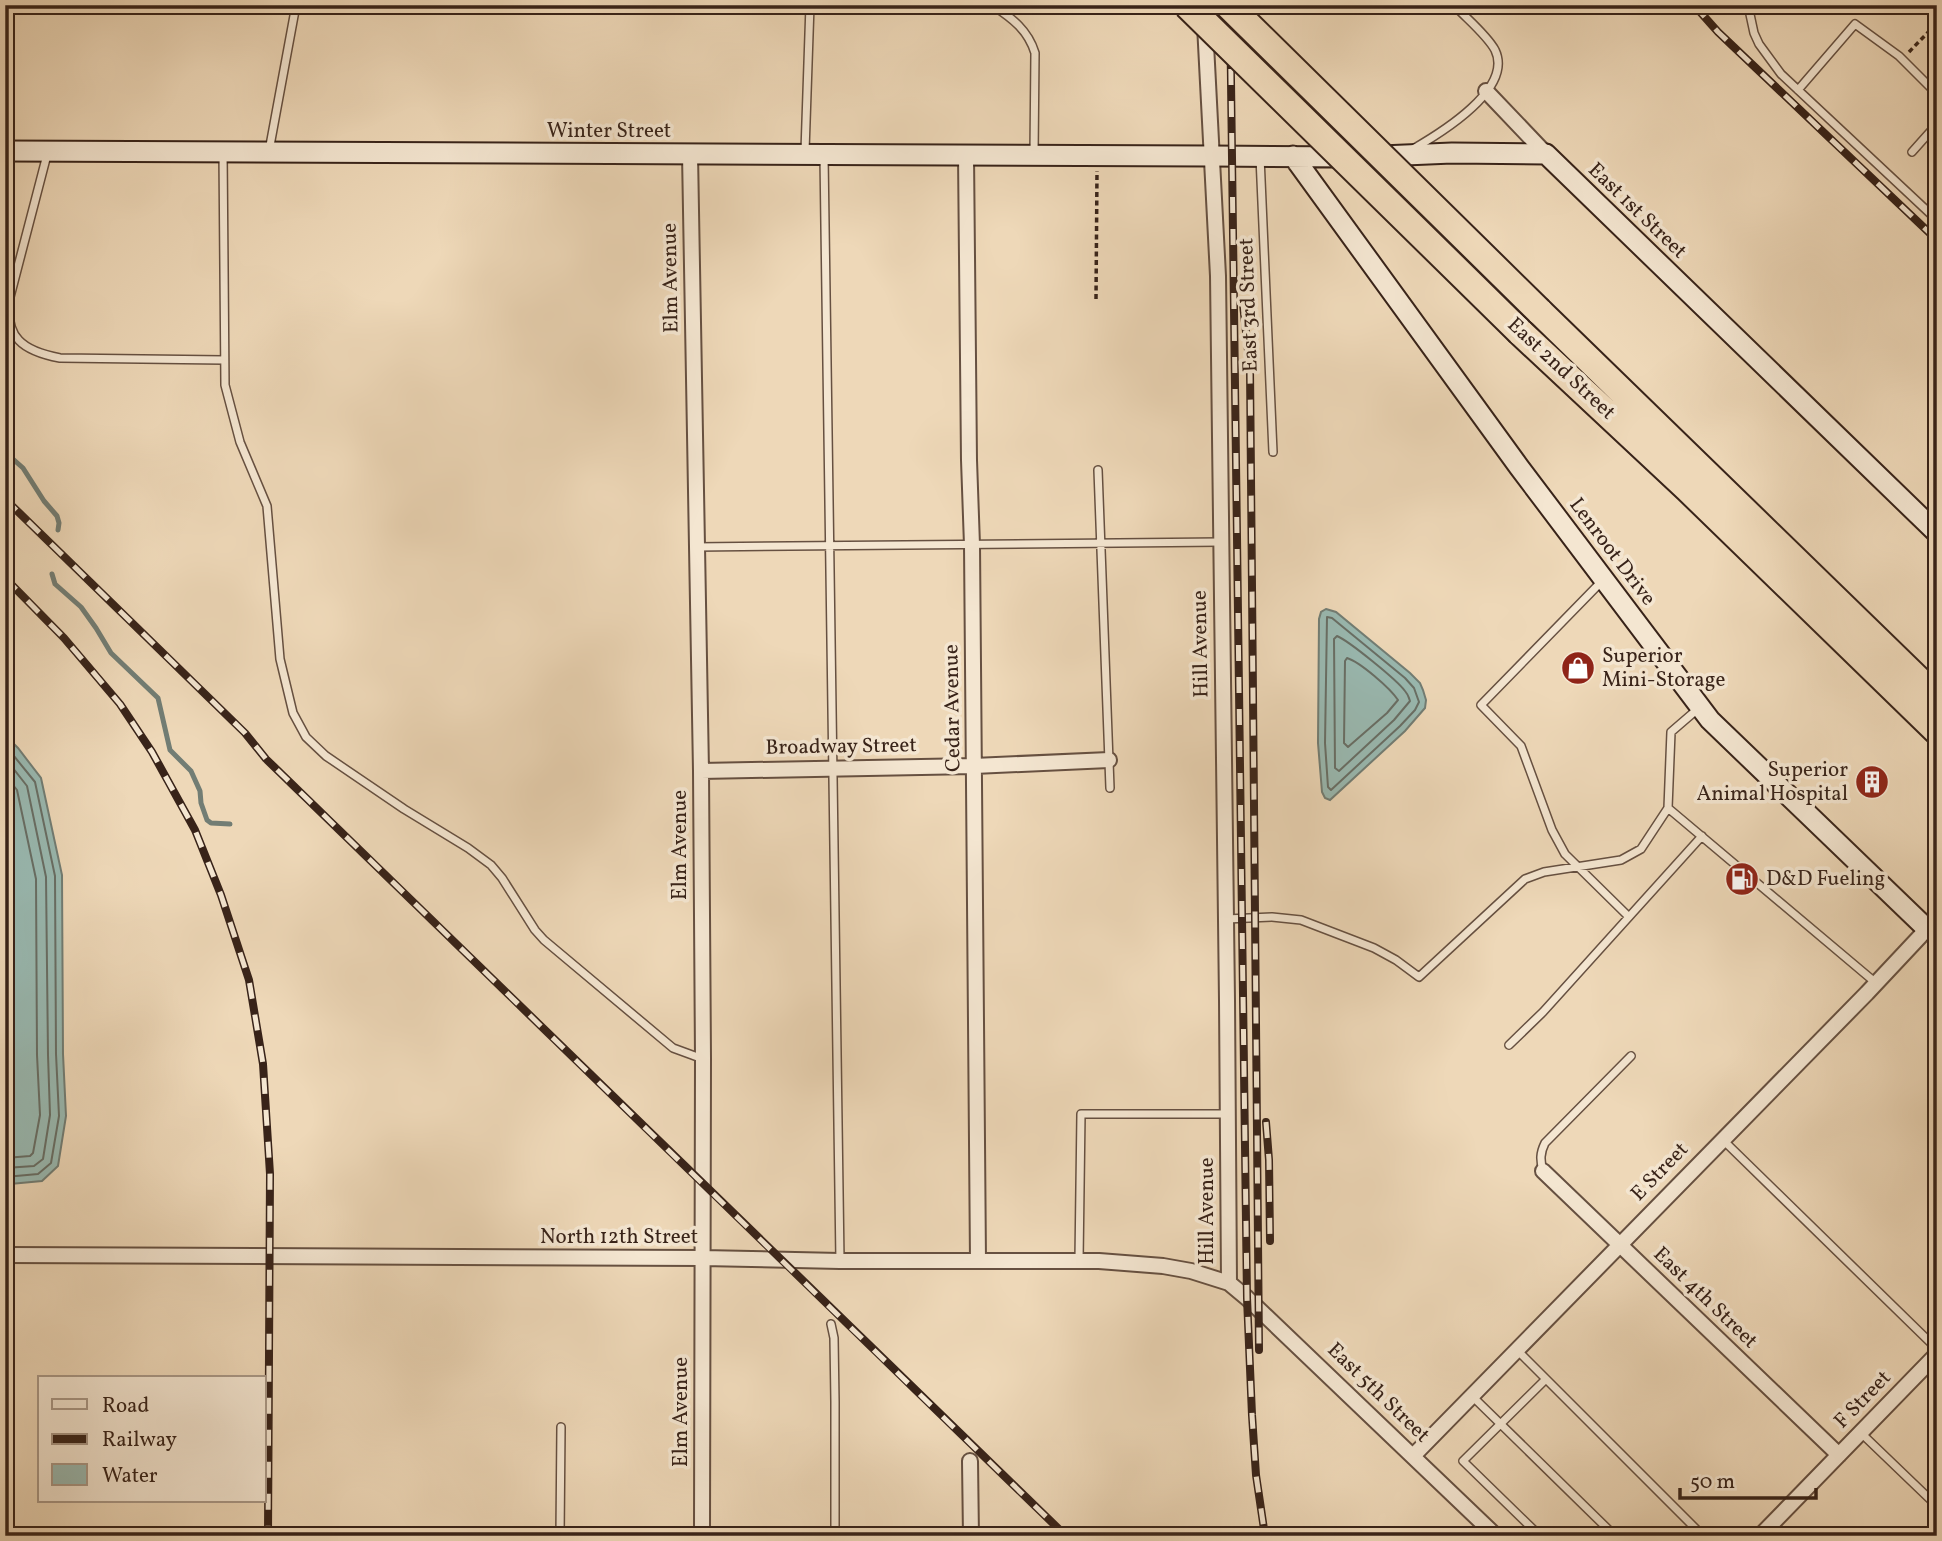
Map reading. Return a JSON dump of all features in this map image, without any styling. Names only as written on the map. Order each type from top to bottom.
[{"type":"highway","name":"East 2nd Street","points":[[1187,5],[1520,332],[1687,488],[1937,731]]},
{"type":"highway","name":"East 2nd Street","points":[[1228,5],[1937,698]]},
{"type":"street","name":"Hill Avenue","points":[[1204,5],[1218,276],[1229,1283]]},
{"type":"street","points":[[1486,91],[1546,154]]},
{"type":"street","name":"Winter Street","points":[[5,151],[1212,156]]},
{"type":"street","name":"Elm Avenue","points":[[690,154],[701,771],[702,1536]]},
{"type":"street","points":[[1212,156],[1546,154]]},
{"type":"street","name":"East 1st Street","points":[[1546,154],[1937,533]]},
{"type":"street","name":"Cedar Avenue","points":[[966,155],[978,1261]]},
{"type":"street","name":"Lenroot Drive","points":[[1293,156],[1519,467],[1700,706],[1721,730],[1933,929]]},
{"type":"street","name":"Broadway Street","points":[[701,771],[974,766],[1109,760]]},
{"type":"street","name":"E Street","points":[[1413,1456],[1933,929]]},
{"type":"street","name":"East 4th Street","points":[[1543,1171],[1839,1455]]},
{"type":"street","name":"North 12th Street","points":[[5,1255],[1080,1261],[1178,1268],[1229,1283]]},
{"type":"street","name":"East 5th Street","points":[[1229,1283],[1496,1536]]},
{"type":"street","name":"F Street","points":[[1760,1536],[1937,1351]]},
{"type":"street","points":[[970,1461],[971,1536]]},
{"type":"lane","points":[[269,152],[296,5]]},
{"type":"lane","points":[[804,155],[810,5]]},
{"type":"lane","points":[[992,5],[1021,27],[1035,53],[1034,155]]},
{"type":"lane","points":[[1403,155],[1457,121],[1486,91],[1496,70],[1495,51],[1454,5]]},
{"type":"lane","points":[[1748,5],[1759,44],[1781,74],[1937,220]]},
{"type":"lane","points":[[1798,90],[1855,24],[1902,59],[1937,94]]},
{"type":"lane","points":[[1912,152],[1937,124]]},
{"type":"lane","points":[[48,151],[10,297],[9,320],[15,338],[34,350],[60,358],[224,360]]},
{"type":"lane","points":[[223,151],[224,360],[227,395],[240,442],[267,506],[280,659],[293,713],[306,737],[326,756],[491,865],[544,940],[673,1048],[703,1059]]},
{"type":"lane","points":[[824,155],[840,1261]]},
{"type":"lane","name":"East 3rd Street","points":[[1260,156],[1273,453]]},
{"type":"lane","points":[[1098,470],[1110,788]]},
{"type":"lane","points":[[696,547],[1221,542]]},
{"type":"lane","points":[[1604,580],[1481,705],[1521,746],[1558,844],[1575,866],[1628,916]]},
{"type":"lane","points":[[1226,919],[1272,916],[1301,920],[1374,948],[1419,977],[1518,883],[1533,875],[1609,862],[1633,855],[1648,842],[1668,808],[1671,732],[1700,706]]},
{"type":"lane","points":[[1668,808],[1877,984]]},
{"type":"lane","points":[[1509,1045],[1543,1012],[1702,836]]},
{"type":"lane","points":[[1543,1171],[1541,1152],[1545,1143],[1631,1056]]},
{"type":"lane","points":[[1080,1261],[1081,1114],[1228,1115]]},
{"type":"lane","points":[[1723,1140],[1937,1351]]},
{"type":"lane","points":[[831,1324],[834,1338],[835,1536]]},
{"type":"lane","points":[[1517,1350],[1695,1532],[1703,1536]]},
{"type":"lane","points":[[1540,1536],[1463,1461],[1546,1379]]},
{"type":"lane","points":[[1472,1396],[1615,1536]]},
{"type":"lane","points":[[561,1427],[561,1536]]},
{"type":"lane","points":[[1861,1433],[1937,1506]]},
{"type":"path","points":[[1902,59],[1937,23]]},
{"type":"path","points":[[1096,299],[1097,156]]},
{"type":"water","points":[[1326,609],[1336,612],[1410,673],[1420,683],[1426,700],[1425,708],[1405,731],[1330,800],[1325,798],[1322,792],[1318,743],[1319,619],[1321,612]]},
{"type":"water","points":[[5,735],[41,778],[62,875],[66,1116],[58,1166],[42,1181],[10,1184],[5,1184]]},
{"type":"waterway","points":[[5,452],[23,468],[57,516],[58,530]]},
{"type":"waterway","points":[[52,574],[55,584],[81,607],[111,653],[158,698],[170,750],[191,771],[200,791],[207,820],[211,823],[230,824]]},
{"type":"railway","points":[[1230,5],[1247,1298],[1256,1475],[1265,1536]]},
{"type":"railway","points":[[1694,5],[1718,32],[1937,240]]},
{"type":"railway","points":[[1243,304],[1250,369],[1259,1350]]},
{"type":"railway","points":[[5,499],[245,733],[266,759],[1066,1536]]},
{"type":"railway","points":[[5,578],[64,638],[120,704],[152,752],[195,830],[221,895],[249,980],[263,1064],[270,1174],[268,1536]]},
{"type":"railway","points":[[1266,1122],[1270,1241]]},
{"type":"place","name":"Superior Mini-Storage","points":[[1578,668]]},
{"type":"place","name":"Superior Animal Hospital","points":[[1872,782]]},
{"type":"place","name":"D&D Fueling","points":[[1742,879]]}]
